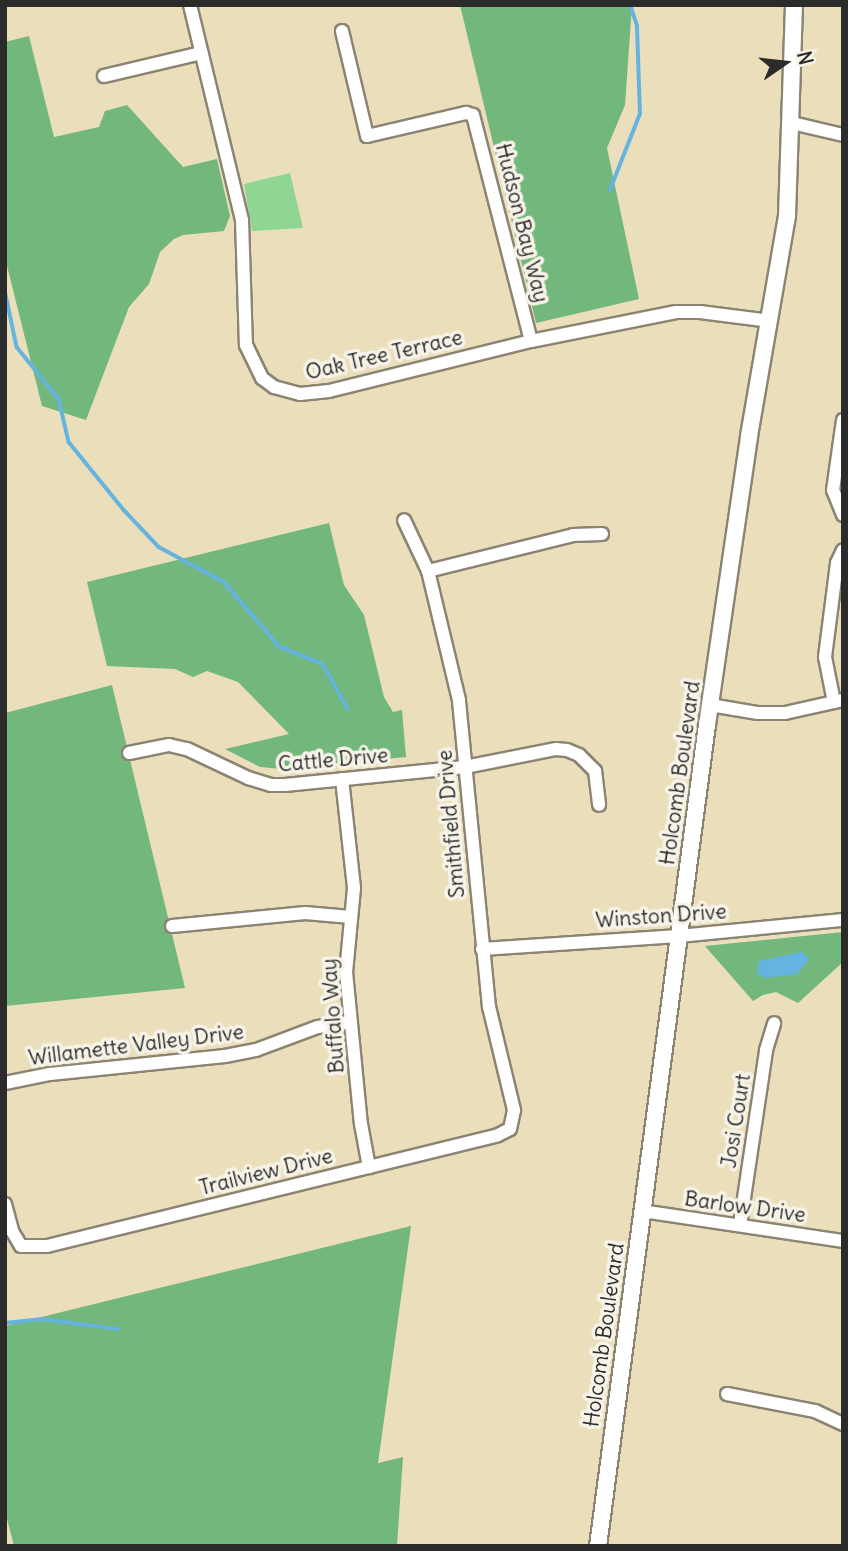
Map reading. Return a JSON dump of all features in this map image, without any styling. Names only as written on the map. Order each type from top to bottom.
[{"type":"street","name":"Oak Tree Terrace","points":[[190,5],[242,220],[246,345],[262,378],[274,387],[287,392],[313,393],[531,341],[676,312],[700,312],[770,321]]},
{"type":"street","name":"Holcomb Boulevard","points":[[598,1546],[710,705],[749,436],[787,216],[794,5]]},
{"type":"street","name":"Hudson Bay Way","points":[[342,31],[367,136],[466,113],[473,115],[531,341]]},
{"type":"street","points":[[104,76],[201,53]]},
{"type":"street","points":[[792,123],[843,135]]},
{"type":"street","points":[[843,420],[833,490],[843,515]]},
{"type":"street","name":"Smithfield Drive","points":[[404,520],[428,571],[458,700],[489,1007],[514,1110],[510,1129]]},
{"type":"street","points":[[428,571],[573,536],[602,534]]},
{"type":"street","points":[[710,705],[758,713],[785,713],[839,701],[825,657],[837,563],[843,550]]},
{"type":"street","name":"Cattle Drive","points":[[130,753],[169,745],[271,785],[465,767],[556,749],[567,750],[579,755],[595,771],[599,805]]},
{"type":"street","name":"Buffalo Way","points":[[342,779],[354,888],[346,956],[361,1124],[369,1167]]},
{"type":"street","points":[[172,926],[305,913],[351,918]]},
{"type":"street","name":"Winston Drive","points":[[482,949],[679,936],[843,920]]},
{"type":"street","name":"Willamette Valley Drive","points":[[5,1083],[50,1074],[225,1056],[267,1047],[318,1027],[351,1022]]},
{"type":"street","name":"Josi Court","points":[[740,1225],[766,1050],[774,1023]]},
{"type":"street","name":"Trailview Drive","points":[[5,1203],[16,1240],[21,1246],[30,1248],[369,1167],[498,1135],[510,1129]]},
{"type":"street","name":"Barlow Drive","points":[[642,1211],[843,1241]]},
{"type":"street","points":[[727,1394],[815,1411],[843,1424]]},
{"type":"green space","points":[[460,5],[632,5],[625,105],[607,148],[639,299],[536,323]]},
{"type":"green space","points":[[29,36],[54,137],[99,127],[105,111],[127,105],[183,167],[217,159],[230,216],[224,231],[183,235],[174,239],[160,252],[149,284],[129,307],[86,420],[42,406],[5,258],[5,42]]},
{"type":"green space","points":[[290,173],[303,228],[252,231],[244,184]]},
{"type":"green space","points":[[329,523],[344,585],[364,615],[384,697],[393,712],[402,710],[406,757],[282,769],[260,767],[225,749],[289,734],[238,682],[207,671],[193,677],[175,669],[107,666],[87,582]]},
{"type":"green space","points":[[112,685],[185,988],[5,1006],[5,713]]},
{"type":"green space","points":[[843,932],[843,962],[798,1003],[776,992],[753,1001],[705,946]]},
{"type":"green space","points":[[411,1226],[378,1463],[403,1457],[397,1546],[14,1546],[5,1511],[5,1326]]},
{"type":"water","points":[[802,952],[808,957],[807,962],[797,974],[765,978],[757,973],[759,961]]},
{"type":"waterway","points":[[610,190],[640,114],[637,26],[630,5]]},
{"type":"waterway","points":[[5,290],[17,347],[59,399],[69,442],[124,510],[159,547],[224,582],[280,647],[323,664],[348,709]]},
{"type":"waterway","points":[[5,1323],[41,1319],[118,1329]]}]
